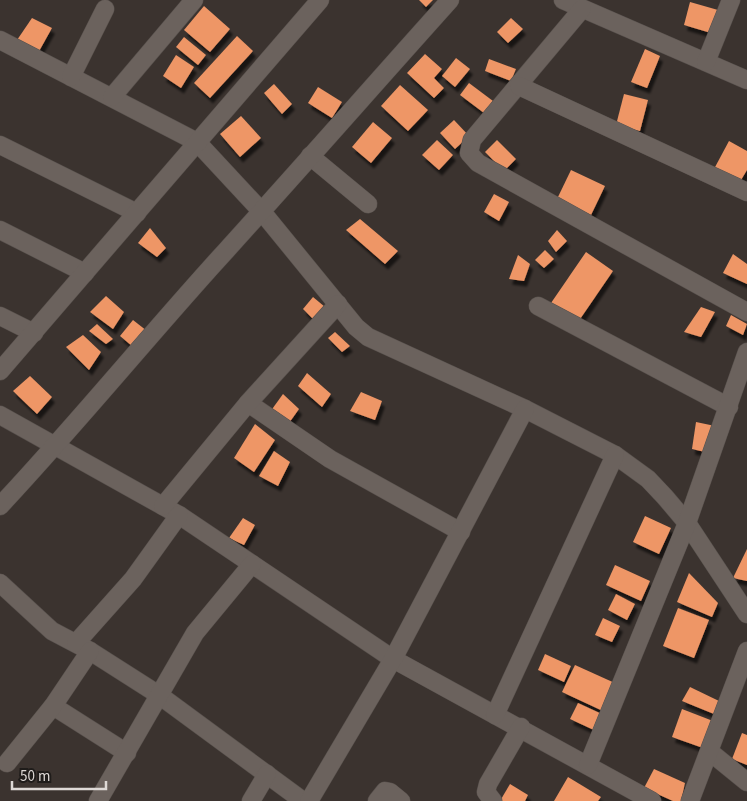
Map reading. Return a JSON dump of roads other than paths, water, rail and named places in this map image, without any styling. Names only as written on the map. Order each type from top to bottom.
[{"type":"street","points":[[112,97],[194,0]]},
{"type":"street","points":[[0,371],[320,0]]},
{"type":"street","points":[[0,506],[57,446],[213,265],[263,212],[310,156],[450,0]]},
{"type":"street","points":[[562,0],[747,80]]},
{"type":"street","points":[[706,62],[731,0]]},
{"type":"street","points":[[71,77],[105,9]]},
{"type":"street","points":[[582,9],[472,140],[469,147],[472,158],[747,312]]},
{"type":"street","points":[[0,40],[197,142],[263,212],[356,327],[368,337],[525,409],[615,455],[648,479],[687,523],[747,614]]},
{"type":"street","points":[[519,86],[747,192]]},
{"type":"street","points":[[0,145],[137,213]]},
{"type":"street","points":[[310,156],[368,204]]},
{"type":"street","points":[[0,230],[86,273]]},
{"type":"street","points":[[163,506],[248,403],[338,304]]},
{"type":"street","points":[[538,306],[729,407]]},
{"type":"street","points":[[0,316],[34,333]]},
{"type":"street","points":[[588,765],[687,523],[747,352]]},
{"type":"street","points":[[248,403],[330,459],[461,532]]},
{"type":"street","points":[[309,801],[393,659],[525,409]]},
{"type":"street","points":[[0,415],[179,515],[393,659],[521,727],[652,801]]},
{"type":"street","points":[[496,715],[615,455]]},
{"type":"street","points":[[7,763],[53,706],[83,648],[179,515]]},
{"type":"street","points":[[98,801],[195,632],[252,564]]},
{"type":"street","points":[[0,583],[45,625],[159,695],[303,801]]},
{"type":"street","points":[[690,801],[747,651]]},
{"type":"street","points":[[53,706],[127,753]]},
{"type":"street","points":[[493,801],[486,792],[488,784],[521,727]]},
{"type":"street","points":[[710,752],[747,782]]},
{"type":"street","points":[[252,801],[267,774]]},
{"type":"street","points":[[377,801],[386,791],[401,801]]}]
